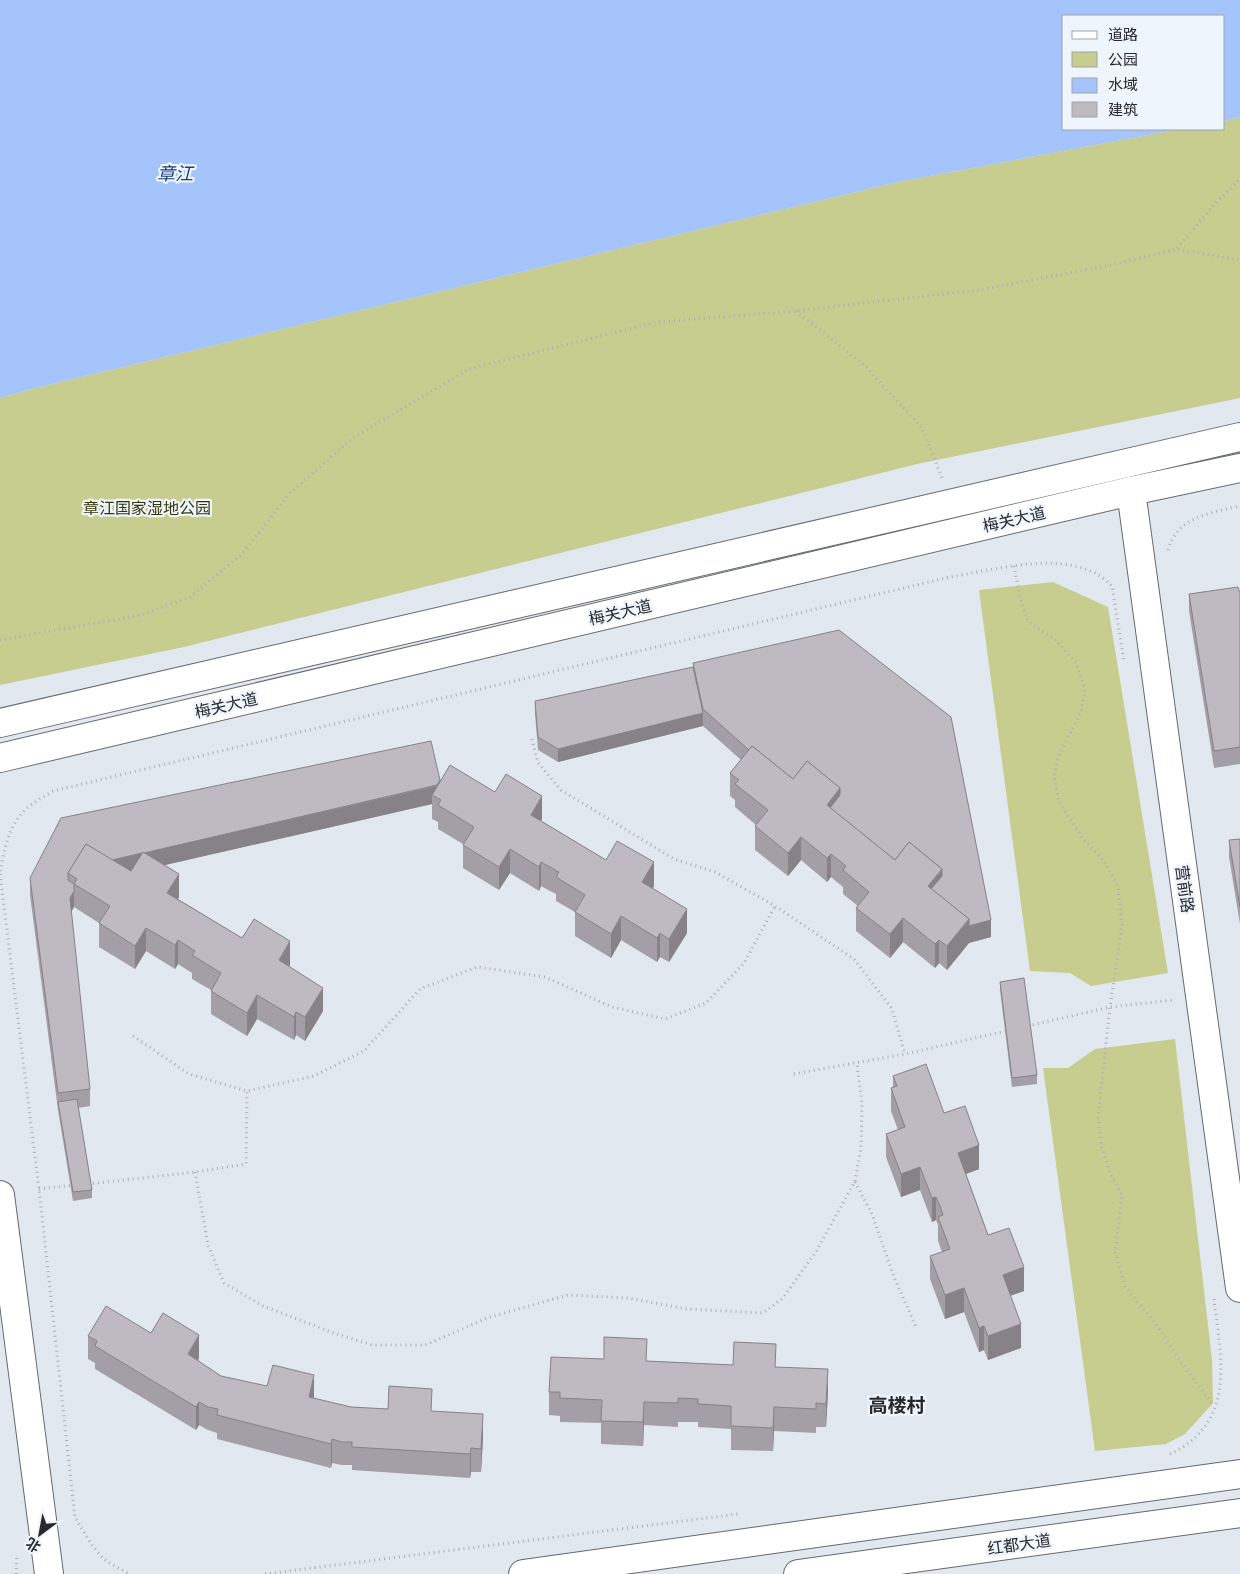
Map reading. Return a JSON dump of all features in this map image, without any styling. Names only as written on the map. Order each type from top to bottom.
[{"type":"main road","name":"梅关大道","points":[[0,723],[1240,437]]},
{"type":"main road","name":"梅关大道","points":[[0,758],[1130,491],[1240,468]]},
{"type":"main road","name":"营前路","points":[[1130,491],[1240,1288]]},
{"type":"main road","points":[[0,1195],[49,1574]]},
{"type":"main road","points":[[524,1574],[1240,1474]]},
{"type":"main road","name":"红都大道","points":[[798,1574],[1240,1513]]},
{"type":"path","points":[[1177,249],[1217,202],[1240,179]]},
{"type":"path","points":[[0,640],[142,615],[190,597],[242,554],[290,493],[353,438],[469,369],[657,322],[795,311],[979,290],[1116,264],[1177,249],[1240,260]]},
{"type":"path","points":[[795,311],[864,365],[922,428],[942,478]]},
{"type":"path","points":[[1167,554],[1175,534],[1193,518],[1240,506]]},
{"type":"path","points":[[128,1574],[106,1561],[94,1548],[75,1518],[39,1189],[0,872],[6,840],[12,827],[25,809],[53,791],[950,577],[1014,566],[1047,564],[1076,566],[1095,573],[1112,586],[1125,667]]},
{"type":"path","points":[[1014,566],[1020,598],[1028,622],[1056,640],[1076,663],[1085,689],[1081,712],[1058,757],[1054,777],[1059,802],[1084,840],[1106,863],[1118,887],[1122,925],[1110,1007],[1098,1118],[1101,1145],[1111,1175],[1122,1195],[1115,1252],[1125,1286],[1158,1327],[1178,1358],[1215,1407]]},
{"type":"path","points":[[532,739],[538,764],[561,790],[674,859],[715,872],[775,906],[854,959],[892,1009],[906,1054]]},
{"type":"path","points":[[133,1036],[189,1074],[247,1091],[314,1076],[364,1051],[420,989],[477,967],[545,977],[612,1007],[665,1019],[706,1003],[744,963],[775,906]]},
{"type":"path","points":[[1022,1027],[1110,1007],[1177,1000]]},
{"type":"path","points":[[794,1074],[906,1054],[1012,1029]]},
{"type":"path","points":[[194,1172],[208,1246],[224,1284],[263,1306],[331,1332],[372,1345],[426,1345],[490,1318],[568,1295],[628,1298],[687,1309],[763,1314],[783,1298],[817,1250],[855,1181],[861,1147],[862,1113],[857,1064]]},
{"type":"path","points":[[87,1184],[246,1164],[247,1091]]},
{"type":"path","points":[[855,1181],[872,1214],[894,1277],[916,1328]]},
{"type":"path","points":[[39,1189],[78,1185]]},
{"type":"path","points":[[1165,1456],[1180,1450],[1192,1440],[1204,1426],[1220,1395],[1222,1378],[1213,1292]]},
{"type":"path","points":[[265,1574],[746,1513]]},
{"type":"green space","name":"章江国家湿地公园","points":[[1240,117],[1240,398],[917,464],[184,647],[0,685],[0,398],[31,389],[898,182],[1175,130],[1225,130],[1225,121]]},
{"type":"green space","points":[[1053,582],[1108,607],[1168,973],[1091,986],[1070,973],[1030,971],[979,590]]},
{"type":"green space","points":[[1175,1039],[1212,1360],[1213,1403],[1185,1434],[1166,1444],[1095,1451],[1043,1068],[1068,1068],[1095,1049]]},
{"type":"water","name":"章江","points":[[0,0],[1240,0],[1240,117],[1225,121],[1225,15],[1062,15],[1062,130],[1175,130],[898,182],[31,389],[0,398]]},
{"type":"building","points":[[1238,587],[1240,591],[1240,747],[1214,751],[1189,594]]},
{"type":"building","points":[[839,630],[951,717],[991,920],[969,926],[969,919],[931,889],[942,876],[942,869],[909,842],[895,860],[830,808],[840,795],[840,788],[807,761],[793,779],[752,746],[749,750],[703,709],[693,663]]},
{"type":"building","points":[[693,667],[703,713],[558,749],[538,737],[535,701]]},
{"type":"building","points":[[431,741],[440,780],[437,785],[112,860],[86,844],[68,873],[68,880],[74,884],[74,891],[70,898],[90,1089],[58,1093],[30,878],[61,818]]},
{"type":"building","points":[[752,746],[793,779],[807,761],[840,788],[827,805],[895,860],[909,842],[942,869],[928,886],[969,919],[947,946],[939,940],[935,944],[903,918],[890,934],[856,908],[869,892],[843,870],[846,866],[831,854],[827,858],[801,837],[788,853],[755,826],[768,810],[735,784],[739,780],[730,773]]},
{"type":"building","points":[[450,765],[495,792],[506,774],[542,796],[531,815],[606,860],[617,841],[654,862],[642,882],[687,909],[669,939],[660,933],[657,938],[621,916],[611,934],[575,912],[585,895],[556,877],[559,872],[541,862],[539,867],[510,849],[499,867],[463,845],[474,827],[438,805],[441,800],[432,795]]},
{"type":"building","points":[[1240,839],[1240,907],[1229,840]]},
{"type":"building","points":[[86,844],[131,871],[143,852],[179,874],[167,893],[242,938],[254,919],[290,941],[279,960],[323,988],[305,1017],[296,1012],[294,1017],[257,995],[247,1013],[211,991],[221,973],[192,955],[195,951],[178,940],[175,945],[146,928],[135,946],[99,923],[110,906],[74,884],[77,879],[68,873]]},
{"type":"building","points":[[1024,978],[1037,1075],[1012,1078],[1000,982]]},
{"type":"building","points":[[926,1064],[944,1113],[965,1106],[979,1145],[958,1153],[988,1235],[1009,1228],[1024,1267],[1003,1275],[1021,1324],[988,1336],[984,1326],[979,1328],[964,1288],[945,1295],[930,1256],[950,1249],[938,1217],[943,1215],[940,1206],[936,1197],[932,1198],[920,1167],[901,1174],[886,1134],[905,1127],[891,1088],[897,1086],[893,1076]]},
{"type":"building","points":[[77,1099],[92,1190],[73,1192],[58,1102]]},
{"type":"building","points":[[106,1306],[151,1333],[163,1313],[199,1335],[188,1354],[221,1376],[267,1386],[273,1365],[314,1375],[309,1397],[351,1407],[388,1409],[389,1386],[432,1389],[431,1411],[483,1414],[481,1449],[471,1448],[470,1454],[352,1447],[352,1442],[332,1439],[331,1444],[217,1415],[218,1409],[208,1407],[199,1402],[196,1407],[95,1346],[97,1341],[88,1336]]},
{"type":"building","points":[[604,1337],[647,1339],[646,1361],[733,1365],[734,1342],[776,1344],[775,1367],[828,1369],[826,1404],[816,1403],[816,1409],[774,1407],[773,1428],[731,1426],[731,1406],[698,1404],[698,1399],[678,1398],[678,1403],[644,1402],[643,1422],[601,1421],[602,1400],[560,1398],[560,1392],[549,1392],[551,1357],[604,1359]]},
{"type":"district","name":"高楼村","points":[[897,1405]]}]
